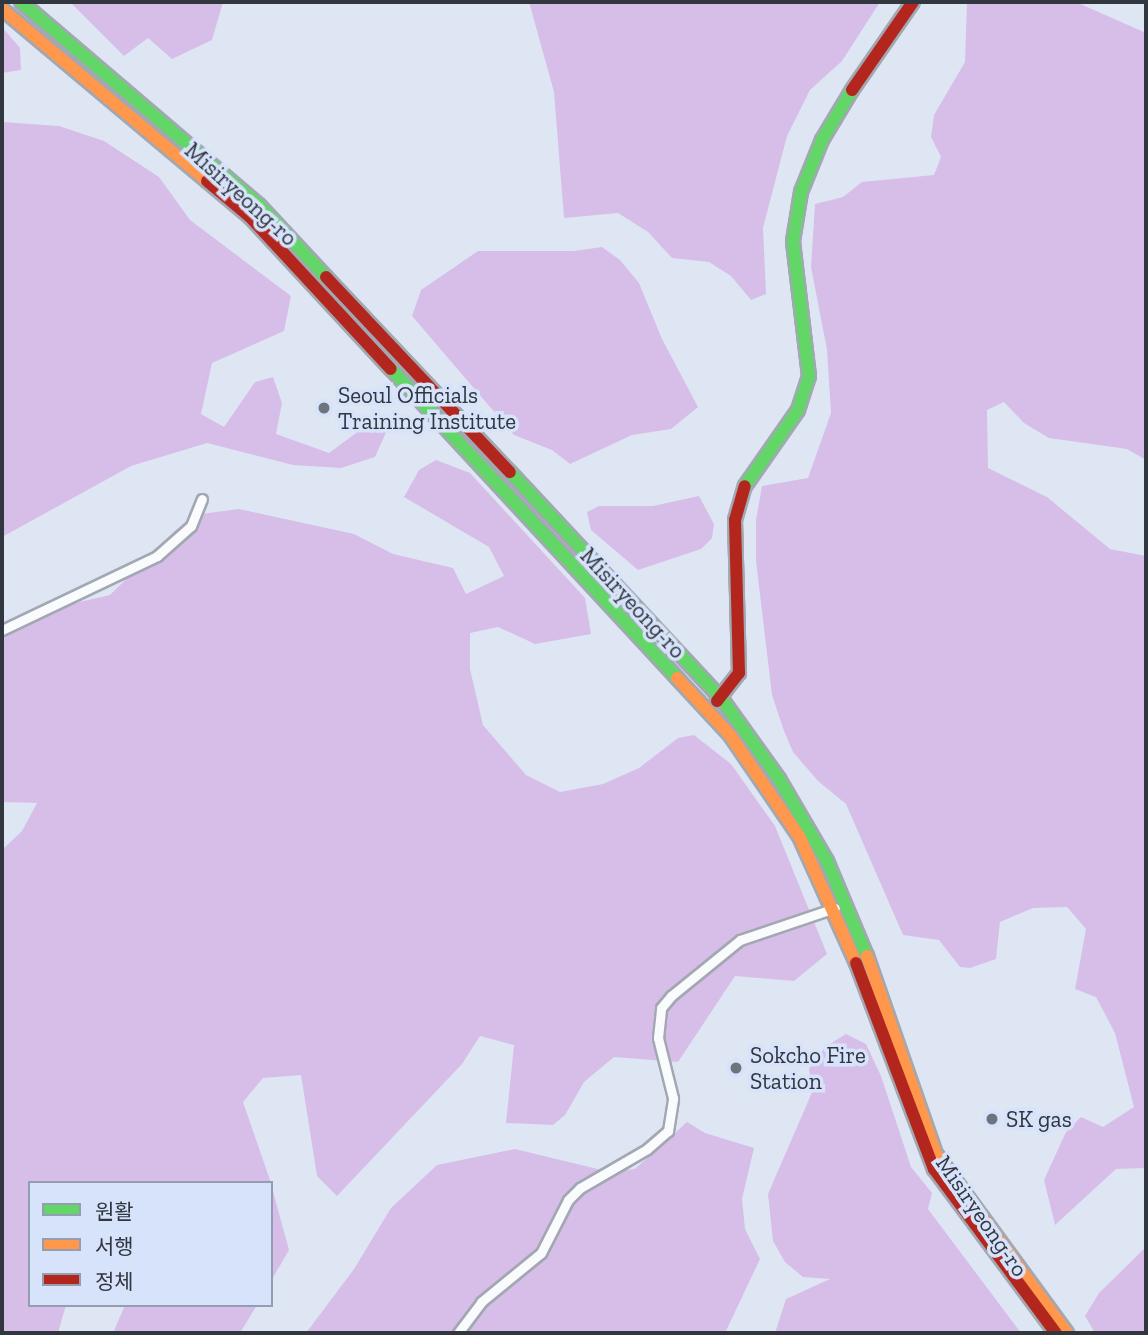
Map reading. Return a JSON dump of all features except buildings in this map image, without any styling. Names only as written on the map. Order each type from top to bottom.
[{"type":"main road","name":"Misiryeong-ro","points":[[21,2],[260,206],[721,698],[779,779],[827,861],[883,994],[936,1154],[1067,1333]]},
{"type":"main road","points":[[708,708],[721,698],[739,673],[741,642],[734,573],[738,510],[747,478],[799,410],[809,376],[793,241],[801,192],[822,141],[848,96],[913,2]]},
{"type":"main road","name":"Misiryeong-ro","points":[[2,9],[250,217],[708,708],[779,803],[835,908],[930,1163],[1056,1333]]},
{"type":"street","points":[[2,629],[157,556],[191,526],[202,499]]},
{"type":"street","points":[[458,1333],[468,1315],[499,1284],[541,1253],[574,1194],[661,1140],[668,1131],[673,1098],[658,1038],[661,1008],[671,996],[740,940],[835,908]]},
{"type":"shaded area","points":[[70,2],[223,2],[212,40],[172,59],[148,38],[124,56]]},
{"type":"shaded area","points":[[529,2],[880,2],[842,61],[810,90],[787,136],[763,228],[766,294],[751,300],[731,276],[709,262],[672,258],[648,232],[618,213],[564,218],[554,92]]},
{"type":"shaded area","points":[[967,2],[1076,2],[1146,33],[1146,460],[1127,449],[1049,438],[1024,423],[1004,402],[987,410],[988,468],[1047,497],[1110,549],[1146,556],[1146,1168],[1116,1169],[1055,1225],[1044,1180],[1066,1132],[1081,1117],[1103,1127],[1134,1107],[1115,1033],[1096,997],[1075,989],[1086,929],[1067,907],[1033,908],[1000,922],[996,959],[970,968],[960,967],[939,940],[903,935],[846,804],[818,781],[793,752],[784,731],[772,695],[756,561],[756,520],[762,486],[808,478],[831,413],[827,350],[811,267],[815,204],[843,197],[862,182],[934,175],[941,157],[931,137],[934,115],[965,62]]},
{"type":"shaded area","points":[[2,27],[20,48],[21,70],[2,73]]},
{"type":"shaded area","points":[[2,122],[59,126],[104,141],[159,177],[190,220],[291,296],[284,331],[212,363],[201,414],[224,427],[255,382],[273,377],[282,403],[276,434],[329,453],[375,419],[389,426],[375,457],[341,468],[293,465],[207,443],[131,466],[2,537]]},
{"type":"shaded area","points":[[602,247],[620,260],[639,283],[662,339],[698,407],[671,429],[632,435],[570,464],[552,450],[514,435],[412,316],[421,290],[478,251],[574,251]]},
{"type":"shaded area","points":[[436,460],[470,473],[585,598],[591,634],[535,644],[498,627],[470,633],[470,669],[483,725],[526,775],[560,792],[603,784],[639,768],[678,738],[694,735],[731,764],[775,826],[827,954],[794,981],[735,976],[678,1062],[614,1057],[584,1082],[565,1115],[553,1125],[506,1123],[514,1045],[480,1036],[462,1064],[337,1196],[317,1176],[301,1075],[263,1078],[243,1102],[270,1181],[28,1181],[28,1307],[65,1307],[58,1333],[2,1333],[2,850],[22,831],[37,803],[2,802],[2,634],[62,606],[110,595],[177,529],[201,514],[239,509],[354,534],[393,554],[453,568],[466,594],[504,576],[489,547],[404,497],[419,470]]},
{"type":"shaded area","points":[[699,496],[714,524],[712,538],[701,549],[638,570],[591,530],[587,512],[599,506],[653,506]]},
{"type":"shaded area","points":[[846,1034],[866,1044],[881,1076],[911,1167],[932,1193],[928,1209],[1021,1333],[775,1333],[786,1299],[830,1279],[803,1277],[785,1262],[773,1241],[768,1194],[813,1090],[809,1069],[825,1047]]},
{"type":"shaded area","points":[[687,1122],[705,1133],[754,1148],[742,1199],[745,1229],[760,1259],[725,1333],[306,1333],[354,1269],[391,1208],[437,1165],[515,1149],[610,1172],[635,1169]]},
{"type":"shaded area","points":[[273,1191],[289,1250],[273,1278]]},
{"type":"shaded area","points":[[1146,1247],[1146,1328],[1141,1333],[1095,1333],[1085,1316],[1099,1293]]},
{"type":"shaded area","points":[[124,1307],[256,1307],[240,1333],[113,1333]]},
{"type":"traffic: fast","points":[[21,2],[260,206],[326,277]]},
{"type":"traffic: fast","points":[[745,486],[798,410],[809,376],[793,241],[801,192],[822,140],[852,90]]},
{"type":"traffic: fast","points":[[391,369],[677,678]]},
{"type":"traffic: fast","points":[[510,472],[721,698],[779,779],[827,861],[867,956]]},
{"type":"traffic: slow","points":[[2,9],[207,181]]},
{"type":"traffic: slow","points":[[677,678],[730,735],[799,836],[856,963]]},
{"type":"traffic: slow","points":[[867,956],[936,1154],[1067,1333]]},
{"type":"traffic: jam","points":[[852,90],[913,2]]},
{"type":"traffic: jam","points":[[207,181],[250,217],[391,369]]},
{"type":"traffic: jam","points":[[326,277],[510,472]]},
{"type":"traffic: jam","points":[[717,701],[739,673],[735,520],[745,486]]},
{"type":"traffic: jam","points":[[856,963],[934,1169],[1056,1333]]},
{"type":"place","name":"Seoul Officials Training Institute","points":[[324,408]]},
{"type":"place","name":"Sokcho Fire Station","points":[[736,1068]]},
{"type":"place","name":"SK gas","points":[[992,1119]]}]
